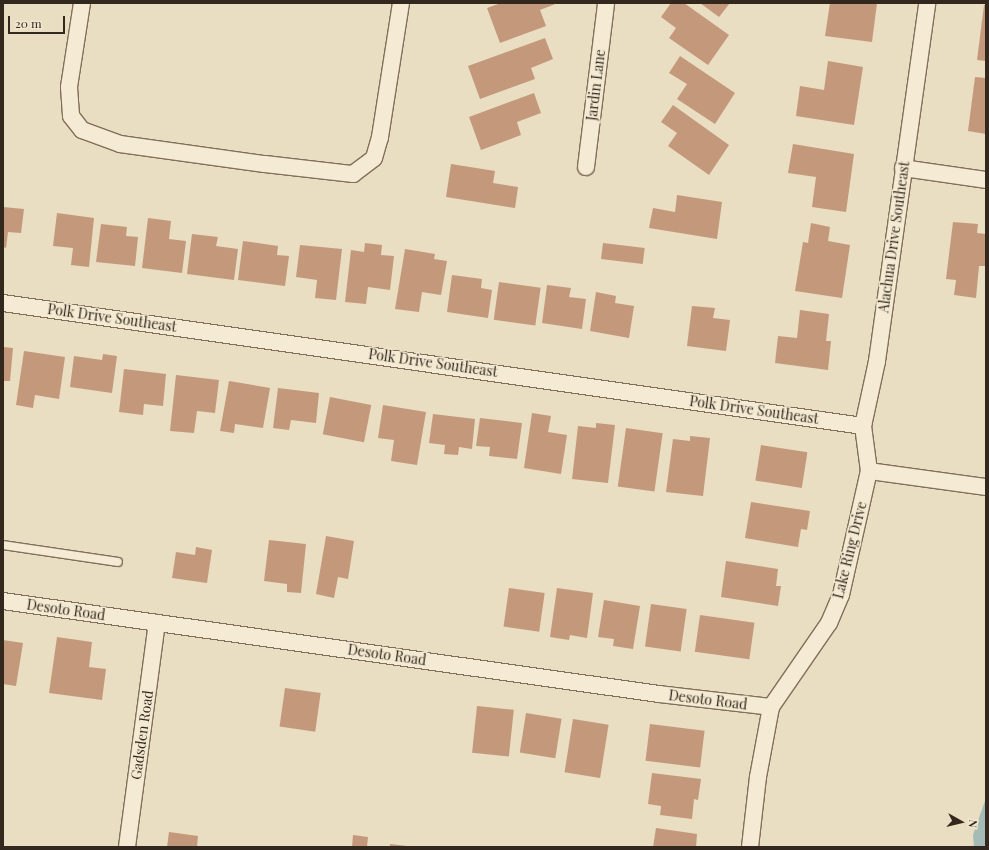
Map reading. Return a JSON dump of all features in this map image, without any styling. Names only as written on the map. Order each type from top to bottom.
[{"type":"street","points":[[82,3],[69,87],[71,116],[82,130],[120,144],[265,164],[353,174],[374,158],[380,137],[401,3]]},
{"type":"street","name":"Jardin Lane","points":[[586,167],[606,3]]},
{"type":"street","name":"Alachua Drive Southeast","points":[[869,471],[863,426],[877,361],[927,3]]},
{"type":"street","points":[[903,168],[986,180]]},
{"type":"street","name":"Polk Drive Southeast","points":[[3,303],[863,426]]},
{"type":"street","points":[[869,471],[986,487]]},
{"type":"street","name":"Lake Ring Drive","points":[[750,847],[758,777],[772,707],[829,623],[841,595],[869,471]]},
{"type":"street","name":"Desoto Road","points":[[3,601],[772,707]]},
{"type":"street","name":"Gadsden Road","points":[[127,847],[157,623]]},
{"type":"lane","points":[[3,545],[118,562]]},
{"type":"water","points":[[986,798],[986,847],[974,847],[973,835]]},
{"type":"building","points":[[501,3],[558,3],[540,10],[546,26],[500,43],[487,8]]},
{"type":"building","points":[[671,3],[684,3],[729,35],[708,65],[669,38],[676,28],[661,17]]},
{"type":"building","points":[[700,3],[730,3],[719,17]]},
{"type":"building","points":[[830,3],[877,3],[872,42],[825,36]]},
{"type":"building","points":[[984,5],[986,5],[986,61],[977,60]]},
{"type":"building","points":[[545,38],[553,59],[531,68],[535,79],[480,99],[468,66]]},
{"type":"building","points":[[680,56],[735,93],[715,124],[677,99],[687,84],[669,73]]},
{"type":"building","points":[[828,61],[863,67],[854,125],[796,116],[800,86],[824,90]]},
{"type":"building","points":[[975,77],[986,78],[986,134],[968,131]]},
{"type":"building","points":[[534,93],[541,113],[517,122],[521,135],[481,150],[469,117]]},
{"type":"building","points":[[673,105],[729,145],[709,175],[668,146],[677,133],[661,122]]},
{"type":"building","points":[[793,144],[854,154],[846,212],[812,207],[816,177],[788,173]]},
{"type":"building","points":[[451,164],[495,171],[493,183],[518,187],[515,208],[446,197]]},
{"type":"building","points":[[677,195],[722,202],[717,239],[649,228],[653,208],[675,212]]},
{"type":"building","points":[[3,207],[24,209],[21,233],[8,232],[6,248],[3,247]]},
{"type":"building","points":[[57,213],[94,218],[89,267],[71,265],[73,248],[53,246]]},
{"type":"building","points":[[148,218],[171,221],[169,239],[186,241],[182,273],[142,268]]},
{"type":"building","points":[[953,222],[978,224],[977,233],[986,234],[986,266],[979,266],[976,298],[954,295],[956,280],[946,279]]},
{"type":"building","points":[[811,223],[830,227],[828,241],[850,245],[842,298],[795,291],[803,242],[808,243]]},
{"type":"building","points":[[101,224],[127,227],[126,236],[138,237],[135,266],[96,262]]},
{"type":"building","points":[[192,234],[218,237],[216,246],[238,249],[234,280],[187,274]]},
{"type":"building","points":[[243,241],[278,246],[277,255],[289,256],[285,286],[238,280]]},
{"type":"building","points":[[365,243],[382,245],[381,255],[394,256],[390,290],[368,287],[366,304],[345,302],[351,250],[364,252]]},
{"type":"building","points":[[603,243],[645,248],[643,264],[601,259]]},
{"type":"building","points":[[300,245],[342,249],[336,300],[315,298],[317,280],[296,277]]},
{"type":"building","points":[[405,249],[435,254],[434,259],[447,261],[441,295],[422,292],[419,312],[395,309]]},
{"type":"building","points":[[452,275],[482,279],[481,288],[492,290],[488,318],[447,312]]},
{"type":"building","points":[[499,282],[541,288],[535,325],[494,320]]},
{"type":"building","points":[[547,285],[571,288],[569,297],[586,299],[582,329],[542,323]]},
{"type":"building","points":[[596,292],[616,296],[615,303],[634,306],[629,338],[590,331]]},
{"type":"building","points":[[692,306],[715,308],[713,318],[730,320],[726,351],[687,346]]},
{"type":"building","points":[[800,310],[829,314],[826,341],[831,341],[828,370],[775,363],[778,336],[797,338]]},
{"type":"building","points":[[3,347],[13,348],[10,381],[3,381]]},
{"type":"building","points":[[24,351],[65,357],[59,399],[35,395],[33,408],[16,405]]},
{"type":"building","points":[[103,354],[117,356],[112,393],[70,387],[74,356],[102,360]]},
{"type":"building","points":[[124,369],[166,374],[163,406],[144,404],[143,415],[119,412]]},
{"type":"building","points":[[176,375],[219,380],[215,413],[197,411],[194,433],[170,431]]},
{"type":"building","points":[[229,381],[270,388],[263,428],[235,424],[234,433],[220,431]]},
{"type":"building","points":[[278,388],[319,393],[316,423],[291,420],[289,430],[273,428]]},
{"type":"building","points":[[330,397],[371,405],[364,442],[323,434]]},
{"type":"building","points":[[383,405],[426,412],[417,465],[391,461],[394,440],[378,438]]},
{"type":"building","points":[[532,413],[551,416],[548,432],[567,435],[561,474],[524,468]]},
{"type":"building","points":[[433,414],[475,419],[472,449],[459,447],[458,455],[444,454],[445,445],[429,443]]},
{"type":"building","points":[[480,418],[522,423],[517,459],[489,456],[490,447],[476,446]]},
{"type":"building","points":[[596,423],[615,425],[608,483],[572,479],[578,426],[596,428]]},
{"type":"building","points":[[626,428],[663,433],[654,492],[618,486]]},
{"type":"building","points":[[690,436],[710,438],[703,496],[666,492],[673,439],[690,441]]},
{"type":"building","points":[[761,445],[807,452],[802,488],[755,481]]},
{"type":"building","points":[[751,502],[810,511],[807,530],[801,529],[798,547],[745,538]]},
{"type":"building","points":[[326,536],[354,541],[348,579],[338,577],[334,598],[316,594]]},
{"type":"building","points":[[269,540],[306,544],[301,593],[287,592],[287,584],[264,581]]},
{"type":"building","points":[[196,547],[212,550],[207,583],[172,578],[176,552],[195,555]]},
{"type":"building","points":[[726,561],[778,569],[776,586],[781,586],[778,606],[721,597]]},
{"type":"building","points":[[509,588],[545,593],[539,632],[504,627]]},
{"type":"building","points":[[557,588],[593,593],[587,638],[570,635],[569,640],[550,637]]},
{"type":"building","points":[[604,600],[640,606],[633,649],[613,646],[614,639],[598,637]]},
{"type":"building","points":[[651,604],[687,609],[681,652],[645,647]]},
{"type":"building","points":[[700,615],[754,623],[749,659],[695,652]]},
{"type":"building","points":[[57,637],[92,642],[89,667],[106,669],[102,700],[49,693]]},
{"type":"building","points":[[3,640],[23,643],[16,686],[3,684]]},
{"type":"building","points":[[285,688],[321,693],[315,732],[280,727]]},
{"type":"building","points":[[477,706],[514,710],[509,757],[472,753]]},
{"type":"building","points":[[526,713],[562,719],[555,758],[520,753]]},
{"type":"building","points":[[573,719],[609,725],[600,778],[565,772]]},
{"type":"building","points":[[650,724],[705,731],[700,767],[645,761]]},
{"type":"building","points":[[652,773],[701,779],[698,800],[694,799],[692,819],[660,815],[661,806],[648,804]]},
{"type":"building","points":[[656,828],[697,834],[696,847],[653,847]]},
{"type":"building","points":[[169,832],[198,836],[197,847],[167,847]]},
{"type":"building","points":[[353,835],[368,837],[367,847],[352,847]]},
{"type":"building","points":[[390,844],[407,846],[407,847],[390,847]]}]
